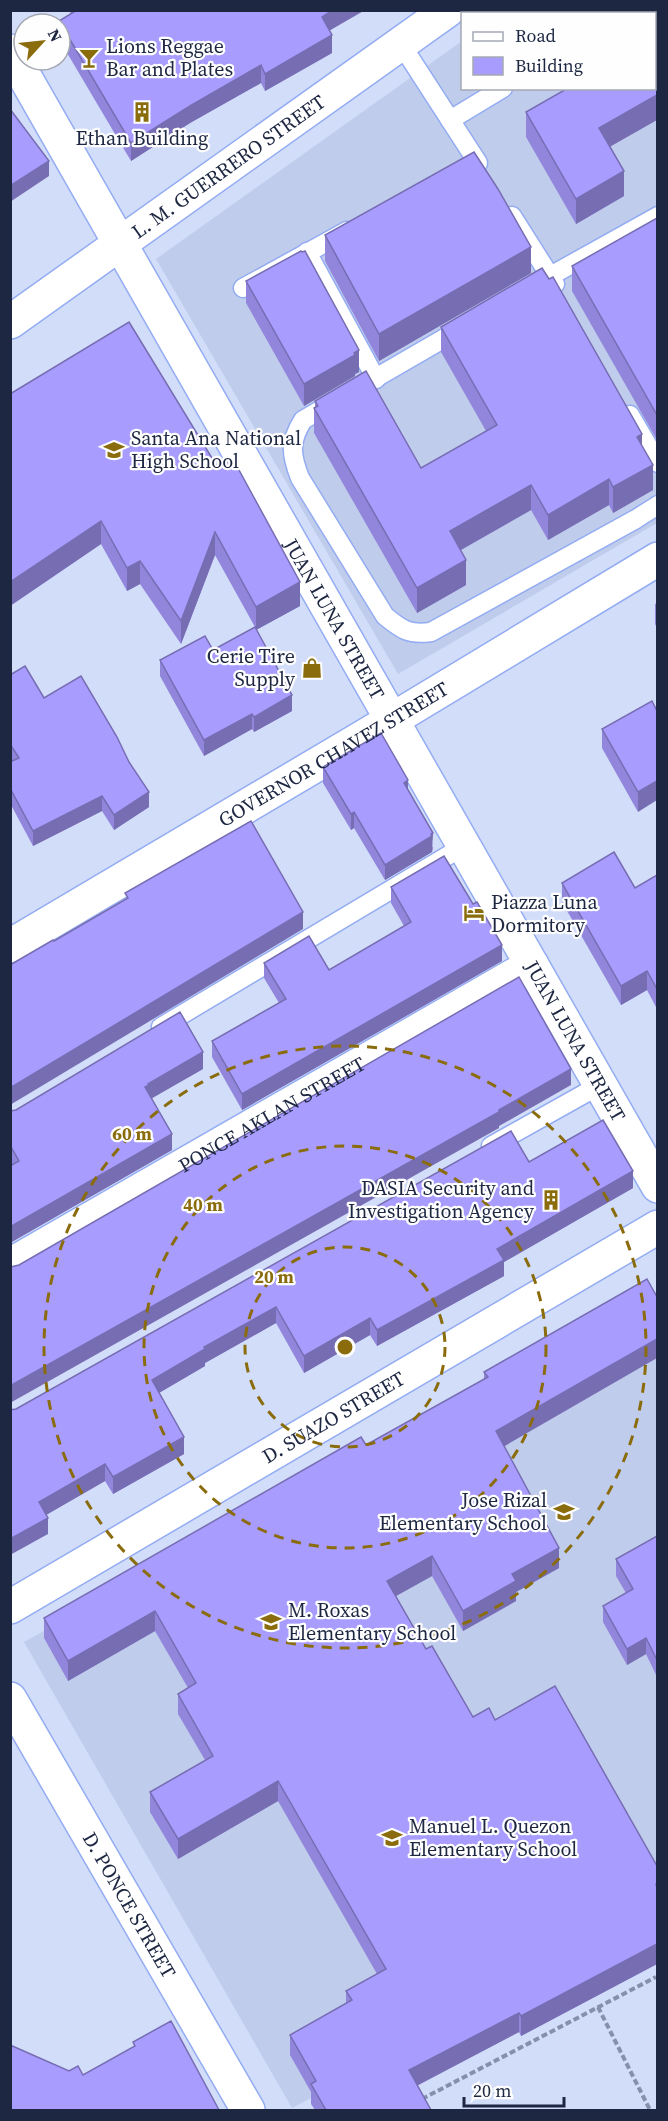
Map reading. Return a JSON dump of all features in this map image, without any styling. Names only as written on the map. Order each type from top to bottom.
[{"type":"street","name":"L. M. GUERRERO STREET","points":[[10,322],[448,10]]},
{"type":"street","name":"JUAN LUNA STREET","points":[[10,51],[657,1186]]},
{"type":"street","name":"GOVERNOR CHAVEZ STREET","points":[[10,946],[392,720],[657,559]]},
{"type":"street","name":"PONCE AKLAN STREET","points":[[10,1265],[532,965]]},
{"type":"street","name":"D. SUAZO STREET","points":[[10,1607],[657,1227]]},
{"type":"street","name":"D. PONCE STREET","points":[[10,1700],[248,2110]]},
{"type":"lane","points":[[401,44],[490,182]]},
{"type":"lane","points":[[450,120],[500,90]]},
{"type":"lane","points":[[448,179],[478,164]]},
{"type":"lane","points":[[502,201],[561,295]]},
{"type":"lane","points":[[509,300],[657,216]]},
{"type":"lane","points":[[243,288],[367,220]]},
{"type":"lane","points":[[307,252],[376,379]]},
{"type":"lane","points":[[478,318],[303,420],[296,431],[292,458],[300,478],[385,615],[399,628],[416,634],[431,632],[636,519],[657,505]]},
{"type":"lane","points":[[624,404],[657,463]]},
{"type":"lane","points":[[141,1039],[464,846]]},
{"type":"lane","points":[[476,1155],[600,1085]]},
{"type":"path","points":[[421,2100],[656,1977]]},
{"type":"path","points":[[598,2007],[650,2110]]},
{"type":"shaded area","points":[[506,10],[657,11],[657,523],[398,674],[156,259],[461,42],[461,90],[656,90],[656,12],[503,12]]},
{"type":"shaded area","points":[[657,1291],[657,1915],[292,2108],[24,1642]]},
{"type":"building","points":[[77,10],[333,10],[322,17],[332,35],[265,74],[261,65],[131,143],[72,43],[72,13]]},
{"type":"building","points":[[657,10],[657,95],[599,128],[624,171],[576,199],[526,112],[564,90],[656,90],[656,12],[650,12]]},
{"type":"building","points":[[10,109],[49,161],[10,186]]},
{"type":"building","points":[[474,152],[531,247],[379,334],[325,235]]},
{"type":"building","points":[[657,218],[657,415],[572,266]]},
{"type":"building","points":[[301,251],[305,251],[359,350],[354,353],[355,355],[304,384],[246,281]]},
{"type":"building","points":[[542,268],[549,279],[553,277],[642,434],[637,437],[653,465],[613,487],[609,479],[548,515],[531,485],[450,531],[466,560],[417,588],[314,408],[318,406],[315,401],[366,371],[421,468],[497,425],[441,327]]},
{"type":"building","points":[[129,322],[218,468],[233,459],[300,582],[256,607],[215,532],[181,621],[140,561],[127,568],[101,521],[10,582],[10,394]]},
{"type":"building","points":[[255,627],[292,695],[254,717],[252,714],[204,740],[160,660],[205,636],[213,650]]},
{"type":"building","points":[[25,666],[44,698],[81,676],[129,762],[149,792],[114,815],[102,796],[33,831],[10,788],[10,762],[19,758],[10,744],[10,675]]},
{"type":"building","points":[[652,701],[657,711],[657,781],[638,792],[602,729]]},
{"type":"building","points":[[381,733],[408,780],[404,783],[433,833],[432,836],[385,865],[354,812],[351,814],[323,767]]},
{"type":"building","points":[[251,821],[303,912],[10,1088],[10,965],[128,898],[125,893]]},
{"type":"building","points":[[614,852],[635,888],[657,875],[657,989],[647,971],[621,986],[562,883]]},
{"type":"building","points":[[444,856],[473,904],[477,902],[502,945],[242,1094],[212,1041],[286,999],[264,963],[309,936],[329,970],[411,922],[391,887]]},
{"type":"building","points":[[519,977],[571,1069],[499,1112],[10,1386],[10,1267],[19,1265]]},
{"type":"building","points":[[180,1012],[203,1052],[145,1087],[172,1134],[10,1227],[10,1166],[19,1161],[10,1145],[10,1111],[16,1110]]},
{"type":"building","points":[[603,1120],[633,1171],[497,1249],[504,1260],[377,1330],[370,1318],[304,1356],[276,1307],[204,1347],[205,1349],[152,1380],[184,1437],[113,1477],[105,1464],[39,1502],[48,1518],[10,1539],[10,1410],[16,1409],[511,1131],[529,1162]]},
{"type":"building","points":[[647,1279],[657,1297],[657,1339],[496,1431],[559,1548],[512,1574],[516,1581],[463,1611],[432,1556],[387,1581],[426,1649],[432,1646],[473,1717],[489,1708],[495,1720],[555,1686],[657,1866],[657,1944],[521,2016],[519,2013],[409,2070],[431,2110],[326,2110],[311,2084],[316,2081],[290,2035],[352,2000],[346,1991],[386,1969],[278,1781],[178,1839],[150,1792],[213,1756],[178,1694],[196,1683],[155,1611],[68,1661],[44,1618],[361,1437],[366,1445],[488,1377],[484,1372]]},
{"type":"building","points":[[657,1536],[657,1660],[646,1638],[627,1649],[603,1606],[633,1589],[616,1559]]},
{"type":"building","points":[[171,2021],[219,2110],[10,2110],[10,2045],[69,2071],[78,2066],[83,2075],[135,2046],[133,2042]]},
{"type":"place","name":"Lions Reggae Bar and Plates","points":[[89,58]]},
{"type":"place","name":"Ethan Building","points":[[142,112]]},
{"type":"place","name":"Santa Ana National High School","points":[[114,450]]},
{"type":"place","name":"Cerie Tire Supply","points":[[312,668]]},
{"type":"place","name":"Piazza Luna Dormitory","points":[[474,913]]},
{"type":"place","name":"DASIA Security and Investigation Agency","points":[[551,1200]]},
{"type":"place","name":"Jose Rizal Elementary School","points":[[564,1512]]},
{"type":"place","name":"M. Roxas Elementary School","points":[[271,1622]]},
{"type":"place","name":"Manuel L. Quezon Elementary School","points":[[392,1838]]}]
